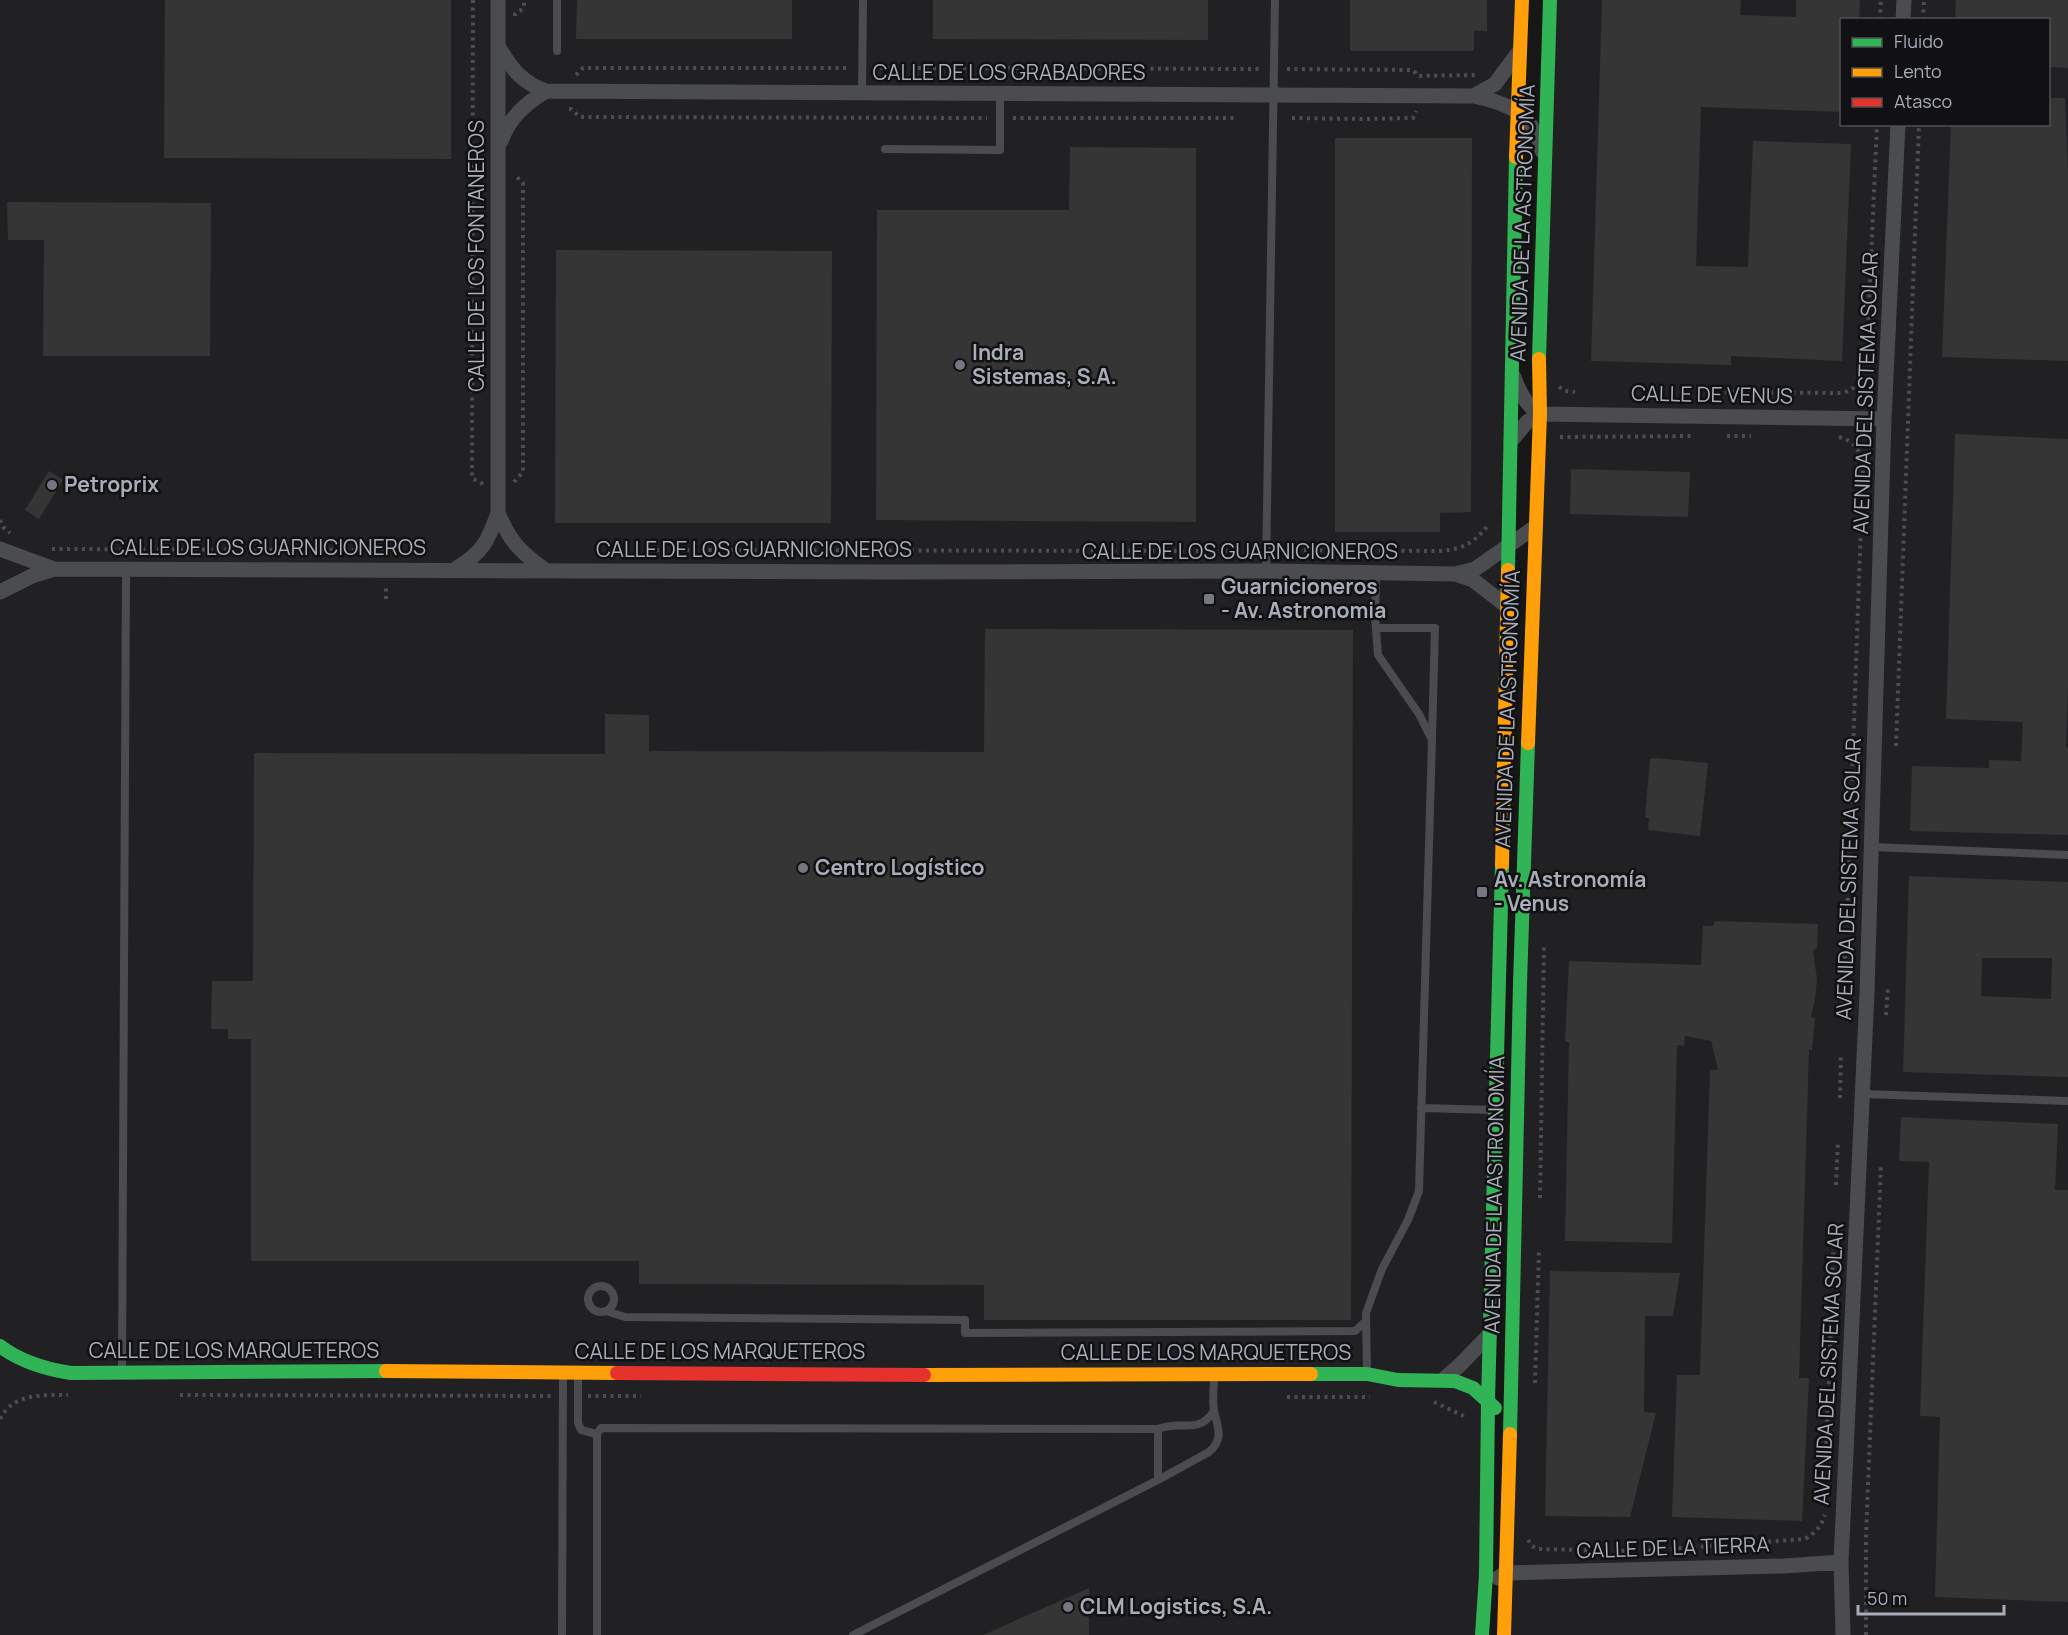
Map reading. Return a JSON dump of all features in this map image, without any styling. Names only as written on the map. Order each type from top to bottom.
[{"type":"street","name":"CALLE DE LOS FONTANEROS","points":[[455,569],[473,558],[489,539],[498,513],[498,0]]},
{"type":"street","name":"AVENIDA DE LA ASTRONOMÍA","points":[[1482,1635],[1485,1604],[1488,1402],[1497,1110],[1517,109],[1522,0]]},
{"type":"street","name":"AVENIDA DE LA ASTRONOMÍA","points":[[1504,1635],[1520,983],[1540,414],[1539,344],[1550,0]]},
{"type":"street","points":[[1903,18],[1904,0]]},
{"type":"street","points":[[498,46],[516,72],[530,86],[546,92]]},
{"type":"street","points":[[1473,96],[1495,84],[1520,50]]},
{"type":"street","points":[[498,150],[512,118],[528,103],[546,92]]},
{"type":"street","name":"CALLE DE LOS GRABADORES","points":[[546,92],[1274,93],[1473,96],[1517,109]]},
{"type":"street","points":[[1517,109],[1537,138],[1541,148],[1545,178]]},
{"type":"street","name":"AVENIDA DEL SISTEMA SOLAR","points":[[1843,1635],[1841,1562],[1863,1094],[1884,419],[1898,126]]},
{"type":"street","points":[[1511,441],[1527,422],[1540,414],[1532,409],[1523,397],[1512,373]]},
{"type":"street","name":"CALLE DE VENUS","points":[[1540,414],[1884,419]]},
{"type":"street","name":"CALLE DE LOS FONTANEROS","points":[[498,513],[509,538],[528,558],[544,569]]},
{"type":"street","name":"CALLE DE LOS GUARNICIONEROS","points":[[0,592],[32,576],[54,569],[1266,571],[1455,574],[1474,569],[1535,527]]},
{"type":"street","name":"CALLE DE LOS GUARNICIONEROS","points":[[0,549],[54,569]]},
{"type":"street","name":"CALLE DE LOS GUARNICIONEROS","points":[[1455,574],[1473,580],[1508,607]]},
{"type":"street","points":[[1444,1379],[1490,1334]]},
{"type":"street","name":"CALLE DE LOS MARQUETEROS","points":[[0,1346],[9,1354],[30,1363],[61,1372],[1366,1374],[1408,1381],[1444,1379],[1457,1381],[1470,1387],[1488,1402],[1510,1426]]},
{"type":"street","points":[[1485,1604],[1496,1579],[1505,1573],[1492,1558],[1486,1522]]},
{"type":"street","name":"CALLE DE LA TIERRA","points":[[1505,1573],[1784,1566],[1841,1562]]},
{"type":"lane","points":[[557,0],[557,51]]},
{"type":"lane","points":[[862,94],[863,0]]},
{"type":"lane","points":[[1266,571],[1275,0]]},
{"type":"lane","points":[[885,149],[1000,150],[1000,94]]},
{"type":"lane","points":[[122,1373],[126,569]]},
{"type":"lane","points":[[1376,573],[1378,655],[1419,714],[1432,740]]},
{"type":"lane","points":[[1366,1374],[1366,1313],[1382,1269],[1408,1220],[1419,1191],[1435,628],[1376,628]]},
{"type":"lane","points":[[1872,847],[2068,855]]},
{"type":"lane","points":[[1863,1094],[2068,1101]]},
{"type":"lane","points":[[1422,1108],[1497,1110]]},
{"type":"lane","points":[[606,1311],[625,1317],[965,1320],[965,1333],[1355,1331],[1366,1321]]},
{"type":"lane","points":[[562,1635],[563,1372]]},
{"type":"lane","points":[[579,1372],[578,1423],[581,1430],[597,1434]]},
{"type":"lane","points":[[853,1635],[1209,1452],[1216,1446],[1218,1437],[1218,1419],[1214,1411],[1215,1374]]},
{"type":"lane","points":[[597,1635],[597,1434],[601,1428],[1158,1429],[1167,1425],[1201,1425],[1214,1411]]},
{"type":"lane","points":[[1158,1429],[1158,1480]]},
{"type":"path","points":[[473,0],[472,478],[485,485]]},
{"type":"path","points":[[1880,18],[1881,0]]},
{"type":"path","points":[[1923,18],[1924,0]]},
{"type":"path","points":[[1274,69],[1413,70],[1418,76],[1448,77],[1482,74]]},
{"type":"path","points":[[563,109],[572,109],[580,117],[1237,118]]},
{"type":"path","points":[[1292,118],[1367,120],[1413,118],[1416,111]]},
{"type":"path","points":[[1725,392],[1843,393],[1860,383],[1866,373],[1877,126]]},
{"type":"path","points":[[1896,746],[1919,126]]},
{"type":"path","points":[[512,173],[523,183],[523,472],[513,484]]},
{"type":"path","points":[[1559,386],[1565,391],[1575,392]]},
{"type":"path","points":[[1672,391],[1689,392]]},
{"type":"path","points":[[1556,439],[1562,436],[1692,436]]},
{"type":"path","points":[[1727,436],[1760,436]]},
{"type":"path","points":[[1832,436],[1848,439],[1855,445],[1862,456],[1863,467],[1847,919]]},
{"type":"path","points":[[0,520],[3,527],[12,535]]},
{"type":"path","points":[[1289,550],[1456,550],[1469,544],[1490,523]]},
{"type":"path","points":[[48,549],[370,550],[399,553]]},
{"type":"path","points":[[645,554],[658,550],[1237,551]]},
{"type":"path","points":[[1540,1198],[1544,940]]},
{"type":"path","points":[[1842,1011],[1845,952]]},
{"type":"path","points":[[1886,1015],[1888,987]]},
{"type":"path","points":[[1840,1098],[1841,1055]]},
{"type":"path","points":[[1836,1185],[1838,1141]]},
{"type":"path","points":[[1866,1635],[1869,1474],[1881,1164]]},
{"type":"path","points":[[1832,1278],[1834,1234]]},
{"type":"path","points":[[1534,1394],[1539,1248]]},
{"type":"path","points":[[1526,1536],[1532,1546],[1538,1549],[1632,1551],[1804,1539],[1816,1531],[1825,1515],[1831,1326]]},
{"type":"path","points":[[1825,1474],[1869,1474]]},
{"type":"shaded area","points":[[0,0],[1522,0],[1482,1635],[0,1635]]},
{"type":"shaded area","points":[[1550,0],[2068,0],[2068,1635],[1504,1635]]},
{"type":"building","points":[[165,0],[451,0],[451,159],[164,158]]},
{"type":"building","points":[[577,0],[792,0],[792,39],[576,39]]},
{"type":"building","points":[[933,0],[1208,0],[1208,40],[933,39]]},
{"type":"building","points":[[1350,0],[1487,0],[1487,31],[1474,31],[1474,51],[1350,51]]},
{"type":"building","points":[[1602,0],[1741,0],[1740,15],[1796,17],[1796,0],[1860,0],[1859,18],[1840,18],[1840,112],[1701,107],[1696,266],[1748,267],[1753,141],[1851,144],[1842,361],[1731,356],[1731,365],[1591,361]]},
{"type":"building","points":[[1956,0],[2068,0],[2068,68],[2050,67],[2050,18],[1955,18]]},
{"type":"building","points":[[2050,98],[2065,98],[2068,174],[2068,361],[1942,357],[1951,126],[2050,126]]},
{"type":"building","points":[[1335,138],[1472,138],[1471,512],[1440,513],[1440,532],[1335,532]]},
{"type":"building","points":[[1070,147],[1196,148],[1196,522],[876,520],[877,210],[1069,210]]},
{"type":"building","points":[[7,202],[211,203],[210,356],[43,356],[44,240],[8,240]]},
{"type":"building","points":[[556,250],[832,251],[831,523],[555,523]]},
{"type":"building","points":[[1955,434],[2068,439],[2066,747],[2068,748],[2068,835],[1910,831],[1912,766],[1989,768],[1989,760],[2021,761],[2023,722],[1946,719]]},
{"type":"building","points":[[1571,469],[1690,472],[1688,517],[1570,514]]},
{"type":"building","points":[[49,471],[63,480],[39,519],[25,510]]},
{"type":"building","name":"Centro Logístico","points":[[985,629],[1353,630],[1351,1320],[984,1320],[984,1285],[639,1284],[639,1261],[251,1261],[251,1039],[228,1039],[228,1029],[211,1029],[212,981],[253,981],[254,753],[605,754],[605,714],[649,715],[649,751],[984,752]]},
{"type":"building","points":[[1650,759],[1708,763],[1700,836],[1648,830],[1649,818],[1645,818]]},
{"type":"building","points":[[1909,876],[2068,882],[2068,1077],[1903,1072]],"holes":[[[1982,958],[2052,958],[2051,999],[1981,996]]]},
{"type":"building","points":[[1715,921],[1818,924],[1817,948],[1813,950],[1817,979],[1811,1017],[1815,1018],[1812,1050],[1809,1049],[1799,1378],[1809,1378],[1802,1521],[1672,1517],[1677,1375],[1700,1375],[1710,1070],[1718,1070],[1711,1041],[1685,1036],[1684,1046],[1677,1045],[1672,1243],[1565,1241],[1569,1042],[1565,1042],[1569,961],[1701,965],[1703,926],[1713,926]]},
{"type":"building","points":[[1901,1117],[2058,1124],[2055,1190],[2068,1190],[2068,1602],[1935,1597],[1940,1417],[1920,1416],[1929,1162],[1899,1161]]},
{"type":"building","points":[[1550,1271],[1680,1273],[1673,1316],[1645,1316],[1644,1412],[1656,1413],[1630,1517],[1545,1516]]},
{"type":"building","name":"CLM Logistics, S.A.","points":[[1089,1588],[1089,1635],[983,1635]]},
{"type":"traffic: fast","points":[[1539,359],[1550,0]]},
{"type":"traffic: fast","points":[[1508,570],[1516,157]]},
{"type":"traffic: fast","points":[[1510,1434],[1528,743]]},
{"type":"traffic: fast","points":[[1482,1635],[1486,1575],[1488,1402],[1502,865]]},
{"type":"traffic: fast","points":[[0,1346],[34,1364],[71,1373],[386,1371]]},
{"type":"traffic: fast","points":[[1311,1374],[1367,1374],[1398,1380],[1455,1381],[1473,1388],[1495,1408]]},
{"type":"traffic: slow","points":[[1516,157],[1522,0]]},
{"type":"traffic: slow","points":[[1528,743],[1540,414],[1539,359]]},
{"type":"traffic: slow","points":[[1502,865],[1508,570]]},
{"type":"traffic: slow","points":[[386,1371],[617,1373]]},
{"type":"traffic: slow","points":[[924,1375],[1311,1374]]},
{"type":"traffic: slow","points":[[1504,1635],[1510,1434]]},
{"type":"traffic: jam","points":[[617,1373],[924,1375]]},
{"type":"place","name":"Indra Sistemas, S.A.","points":[[960,365]]},
{"type":"place","name":"Petroprix","points":[[52,485]]},
{"type":"place","name":"Guarnicioneros - Av. Astronomia","points":[[1209,599]]},
{"type":"place","name":"Centro Logístico","points":[[803,868]]},
{"type":"place","name":"Av. Astronomía - Venus","points":[[1482,892]]},
{"type":"place","name":"CLM Logistics, S.A.","points":[[1068,1607]]}]
